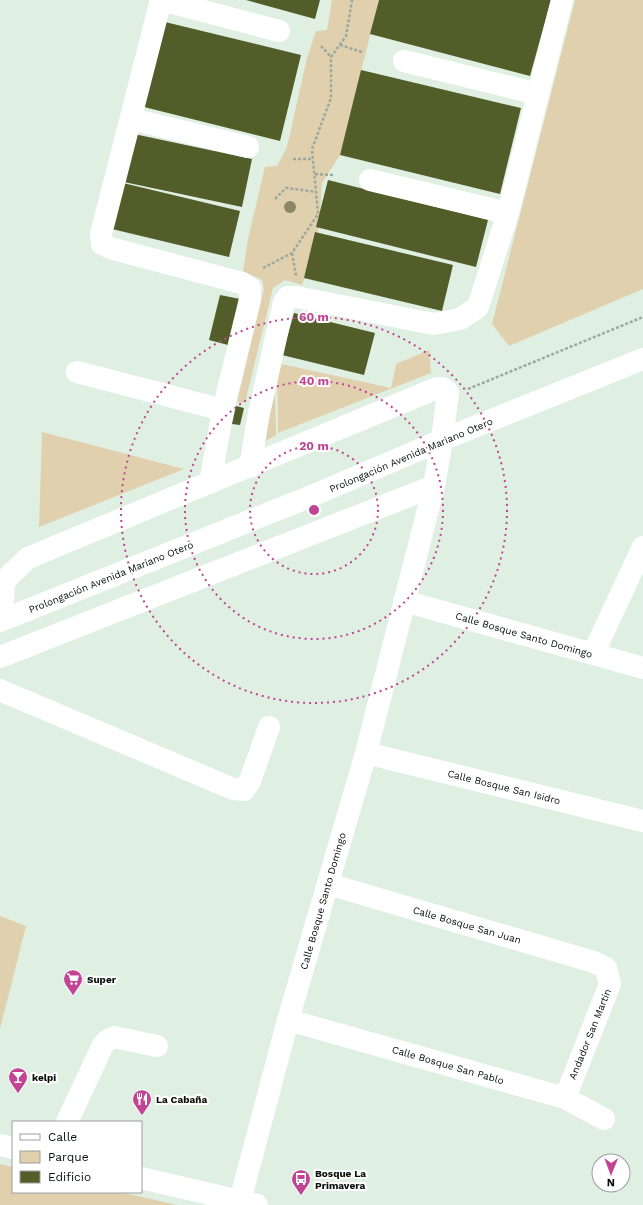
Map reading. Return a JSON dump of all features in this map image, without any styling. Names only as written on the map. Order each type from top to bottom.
[{"type":"street","points":[[210,483],[223,410],[250,299],[250,288],[242,283],[110,248],[102,244],[101,234],[161,0],[279,31]]},
{"type":"street","points":[[1,621],[4,581],[28,558],[250,467],[259,413],[284,302],[288,297],[296,297],[434,324],[460,320],[478,307],[508,213],[562,0]]},
{"type":"street","points":[[404,61],[538,94]]},
{"type":"street","points":[[131,119],[248,148]]},
{"type":"street","points":[[370,180],[508,213]]},
{"type":"street","name":"Prolongación Avenida Mariano Otero","points":[[1,621],[314,495],[442,440],[643,360]]},
{"type":"street","points":[[77,372],[223,410]]},
{"type":"street","name":"Calle Bosque Santo Domingo","points":[[249,1203],[288,1020],[366,753],[434,486],[448,393],[442,387],[437,388],[250,467]]},
{"type":"street","points":[[0,657],[434,486]]},
{"type":"street","points":[[593,654],[643,547]]},
{"type":"street","name":"Calle Bosque Santo Domingo","points":[[404,600],[643,668]]},
{"type":"street","points":[[0,690],[232,789],[244,790],[250,781],[269,727]]},
{"type":"street","name":"Calle Bosque San Isidro","points":[[366,753],[643,821]]},
{"type":"street","name":"Calle Bosque San Juan","points":[[328,884],[594,962],[606,968]]},
{"type":"street","name":"Andador San Martín","points":[[565,1098],[610,984],[606,968]]},
{"type":"street","name":"Calle Bosque San Pablo","points":[[288,1020],[565,1098],[604,1119]]},
{"type":"street","points":[[67,1121],[103,1045],[108,1040],[114,1037],[157,1046]]},
{"type":"street","points":[[0,1145],[12,1148]]},
{"type":"street","points":[[142,1178],[249,1203]]},
{"type":"path","points":[[263,268],[292,253],[318,214],[312,149],[330,98],[331,57],[346,36],[352,0]]},
{"type":"path","points":[[340,45],[362,52]]},
{"type":"path","points":[[321,46],[331,57]]},
{"type":"path","points":[[293,159],[313,159]]},
{"type":"path","points":[[315,174],[335,175]]},
{"type":"path","points":[[275,199],[286,188],[317,192]]},
{"type":"path","points":[[292,253],[297,284]]},
{"type":"green space","points":[[332,0],[379,0],[340,155],[322,183],[319,228],[306,275],[302,285],[285,280],[273,288],[245,403],[237,402],[264,289],[262,280],[243,271],[248,239],[265,167],[277,166],[287,147],[307,58],[316,31],[327,30]]},
{"type":"green space","points":[[575,0],[643,0],[643,289],[509,346],[492,324]]},
{"type":"green space","points":[[429,350],[431,373],[278,433],[277,363],[391,388],[396,364]]},
{"type":"green space","points":[[275,389],[276,435],[264,442]]},
{"type":"green space","points":[[42,432],[184,469],[39,527]]},
{"type":"green space","points":[[0,916],[26,926],[0,1029]]},
{"type":"green space","points":[[0,1164],[12,1167],[12,1193],[124,1193],[177,1205],[0,1205]]},
{"type":"building","points":[[246,0],[320,0],[315,19]]},
{"type":"building","points":[[379,0],[551,0],[530,76],[370,34]]},
{"type":"building","points":[[165,22],[301,55],[280,141],[144,107]]},
{"type":"building","points":[[361,70],[521,108],[500,194],[340,155]]},
{"type":"building","points":[[134,134],[252,159],[242,207],[124,182]]},
{"type":"building","points":[[328,180],[488,220],[476,267],[316,227]]},
{"type":"building","points":[[123,183],[240,211],[229,257],[112,229]]},
{"type":"building","points":[[315,232],[453,265],[442,311],[304,278]]},
{"type":"building","points":[[220,295],[240,299],[228,345],[209,340]]},
{"type":"building","points":[[294,313],[375,333],[364,375],[282,355]]},
{"type":"building","points":[[236,406],[244,408],[240,425],[232,424]]},
{"type":"place","name":"Super","points":[[73,996]]},
{"type":"place","name":"kelpi","points":[[18,1094]]},
{"type":"place","name":"La Cabaña","points":[[142,1116]]},
{"type":"place","name":"Bosque La Primavera","points":[[301,1196]]}]
